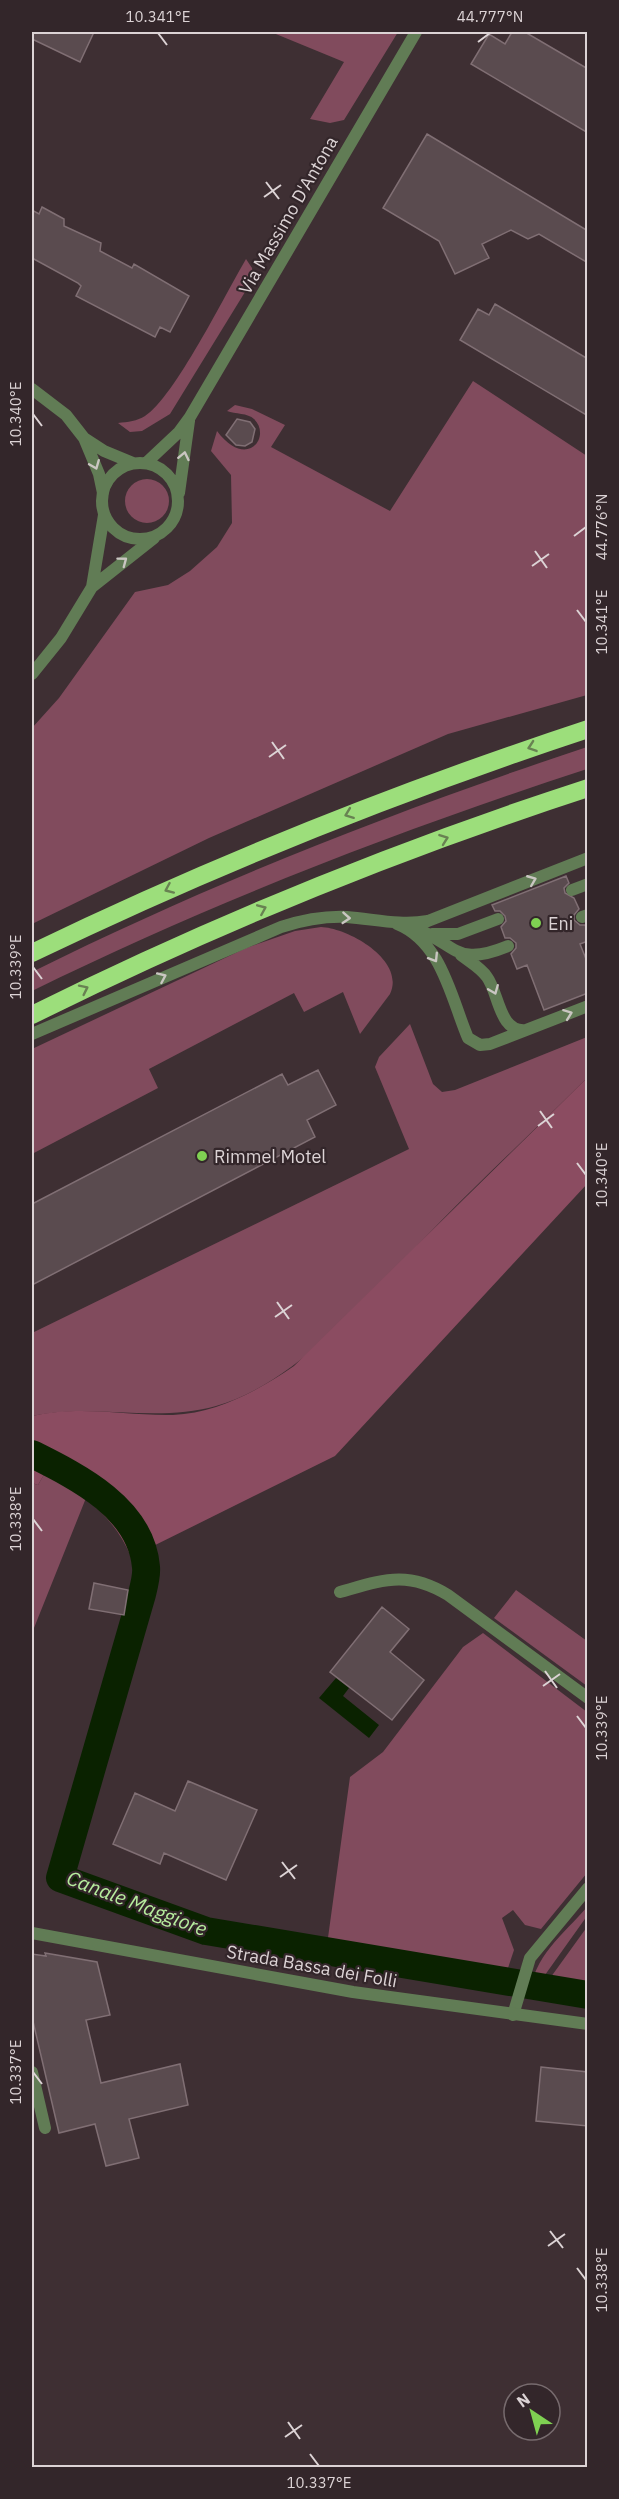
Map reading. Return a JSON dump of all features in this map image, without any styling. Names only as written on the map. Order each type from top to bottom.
[{"type":"highway","points":[[32,953],[158,893],[304,831],[453,775],[588,729]]},
{"type":"highway","points":[[32,1015],[144,961],[273,904],[439,840],[588,788]]},
{"type":"street","name":"Via Massimo D'Antona","points":[[146,463],[179,432],[190,417],[416,32]]},
{"type":"street","points":[[32,389],[66,415],[84,438],[104,452],[133,463],[146,463],[158,467],[168,474],[179,496]]},
{"type":"street","name":"Via Massimo D'Antona","points":[[92,587],[174,520],[190,417]]},
{"type":"street","name":"Via Massimo D'Antona","points":[[32,674],[62,638],[92,587],[104,515],[103,494],[99,474],[84,438]]},
{"type":"street","points":[[103,494],[110,477],[133,463]]},
{"type":"street","points":[[104,515],[121,535],[139,540],[157,536]]},
{"type":"street","points":[[32,1034],[281,927],[315,918],[333,917],[417,923],[440,917],[588,858]]},
{"type":"street","points":[[572,890],[588,884]]},
{"type":"street","points":[[390,922],[440,935],[458,934],[498,919]]},
{"type":"street","points":[[390,922],[411,931],[431,951],[472,1041],[485,1045],[588,1006]]},
{"type":"street","points":[[425,932],[453,949],[487,976],[507,1023],[514,1029],[528,1029]]},
{"type":"street","points":[[453,949],[473,956],[508,946]]},
{"type":"street","points":[[340,1592],[388,1579],[411,1579],[423,1582],[448,1596],[588,1698]]},
{"type":"street","points":[[513,2015],[525,1972],[535,1951],[588,1888]]},
{"type":"street","name":"Strada Bassa dei Folli","points":[[32,1933],[280,1980],[588,2024]]},
{"type":"street","points":[[32,2072],[45,2128]]},
{"type":"shaded area","points":[[271,32],[398,32],[344,120],[330,123],[310,119],[344,62]]},
{"type":"shaded area","points":[[246,259],[252,268],[253,279],[170,414],[142,431],[130,432],[118,423],[145,416],[170,389],[199,344]]},
{"type":"shaded area","points":[[473,381],[587,456],[587,695],[448,734],[209,838],[32,924],[32,728],[59,698],[135,592],[168,585],[190,571],[217,547],[232,523],[231,475],[211,451],[217,431],[228,443],[247,449],[258,441],[260,434],[259,426],[254,419],[227,411],[235,405],[252,409],[285,425],[271,447],[390,511]]},
{"type":"shaded area","points":[[147,479],[162,486],[169,501],[162,516],[147,523],[132,516],[125,501],[132,486]]},
{"type":"shaded area","points":[[587,747],[587,769],[445,817],[305,870],[168,928],[32,991],[32,972],[99,939],[236,878],[375,822]]},
{"type":"shaded area","points":[[321,927],[345,933],[359,940],[372,948],[390,969],[393,981],[390,994],[360,1034],[343,992],[304,1012],[294,993],[149,1069],[158,1088],[32,1154],[32,1049],[246,948],[295,931]]},
{"type":"shaded area","points":[[410,1024],[433,1084],[442,1092],[455,1090],[587,1037],[587,1078],[459,1203],[338,1328],[279,1376],[248,1394],[216,1406],[193,1411],[147,1413],[78,1411],[32,1416],[32,1333],[409,1149],[375,1067],[379,1057]]},
{"type":"shaded area","points":[[587,1078],[587,1184],[335,1456],[131,1557],[116,1529],[96,1507],[84,1498],[46,1471],[38,1485],[32,1483],[32,1416],[69,1411],[173,1415],[206,1410],[252,1392],[294,1366]]},
{"type":"shaded area","points":[[46,1471],[86,1498],[32,1633],[32,1483],[38,1485]]},
{"type":"shaded area","points":[[516,1590],[587,1641],[587,1686],[494,1618]]},
{"type":"shaded area","points":[[483,1633],[587,1712],[587,1873],[541,1929],[525,1925],[513,1910],[502,1918],[514,1950],[508,1968],[327,1945],[350,1777],[383,1752],[463,1647]]},
{"type":"shaded area","points":[[336,1678],[349,1688],[343,1696],[379,1725],[369,1738],[319,1698]]},
{"type":"shaded area","points":[[587,1907],[587,1916],[530,1996],[532,1982],[543,1958]]},
{"type":"shaded area","points":[[587,1927],[587,1986],[548,1981]]},
{"type":"building","points":[[32,32],[94,32],[80,62],[32,39]]},
{"type":"building","points":[[512,32],[525,32],[588,69],[588,133],[471,64],[489,34],[505,44]]},
{"type":"building","points":[[427,134],[588,231],[588,263],[539,234],[528,239],[511,230],[482,244],[489,258],[455,274],[439,241],[383,208]]},
{"type":"building","points":[[42,207],[64,219],[64,226],[101,243],[100,251],[132,268],[134,264],[189,296],[170,332],[160,327],[155,337],[76,296],[81,286],[78,283],[32,258],[32,210],[39,214]]},
{"type":"building","points":[[495,304],[588,359],[588,416],[460,340],[478,309],[489,315]]},
{"type":"building","points":[[237,419],[250,422],[255,429],[252,442],[245,446],[236,445],[226,435]]},
{"type":"building","points":[[566,876],[569,883],[564,888],[565,893],[574,898],[579,909],[574,915],[574,920],[580,925],[585,925],[588,932],[588,941],[580,944],[588,964],[588,993],[544,1010],[527,965],[517,969],[511,954],[516,948],[516,943],[510,938],[505,938],[501,927],[506,921],[505,916],[500,911],[495,911],[492,905]]},
{"type":"building","points":[[318,1070],[336,1105],[307,1120],[315,1137],[32,1285],[32,1204],[282,1074],[288,1085]]},
{"type":"building","points":[[94,1583],[128,1590],[124,1615],[89,1609]]},
{"type":"building","points":[[382,1607],[409,1629],[390,1652],[424,1680],[392,1720],[330,1672]]},
{"type":"building","points":[[188,1781],[257,1810],[226,1880],[164,1853],[160,1864],[113,1844],[135,1793],[175,1811]]},
{"type":"building","points":[[45,1953],[97,1962],[110,2015],[86,2020],[101,2083],[180,2064],[188,2105],[129,2119],[139,2158],[106,2166],[95,2124],[59,2133],[32,2017],[32,1954],[46,1956]]},
{"type":"building","points":[[541,2067],[588,2072],[588,2126],[536,2121]]},
{"type":"waterway","name":"Canale Maggiore","points":[[32,1454],[87,1484],[120,1511],[133,1528],[142,1546],[146,1567],[142,1594],[60,1878],[206,1931],[588,1995]]},
{"type":"place","name":"Eni","points":[[536,923]]},
{"type":"place","name":"Rimmel Motel","points":[[202,1156]]}]
